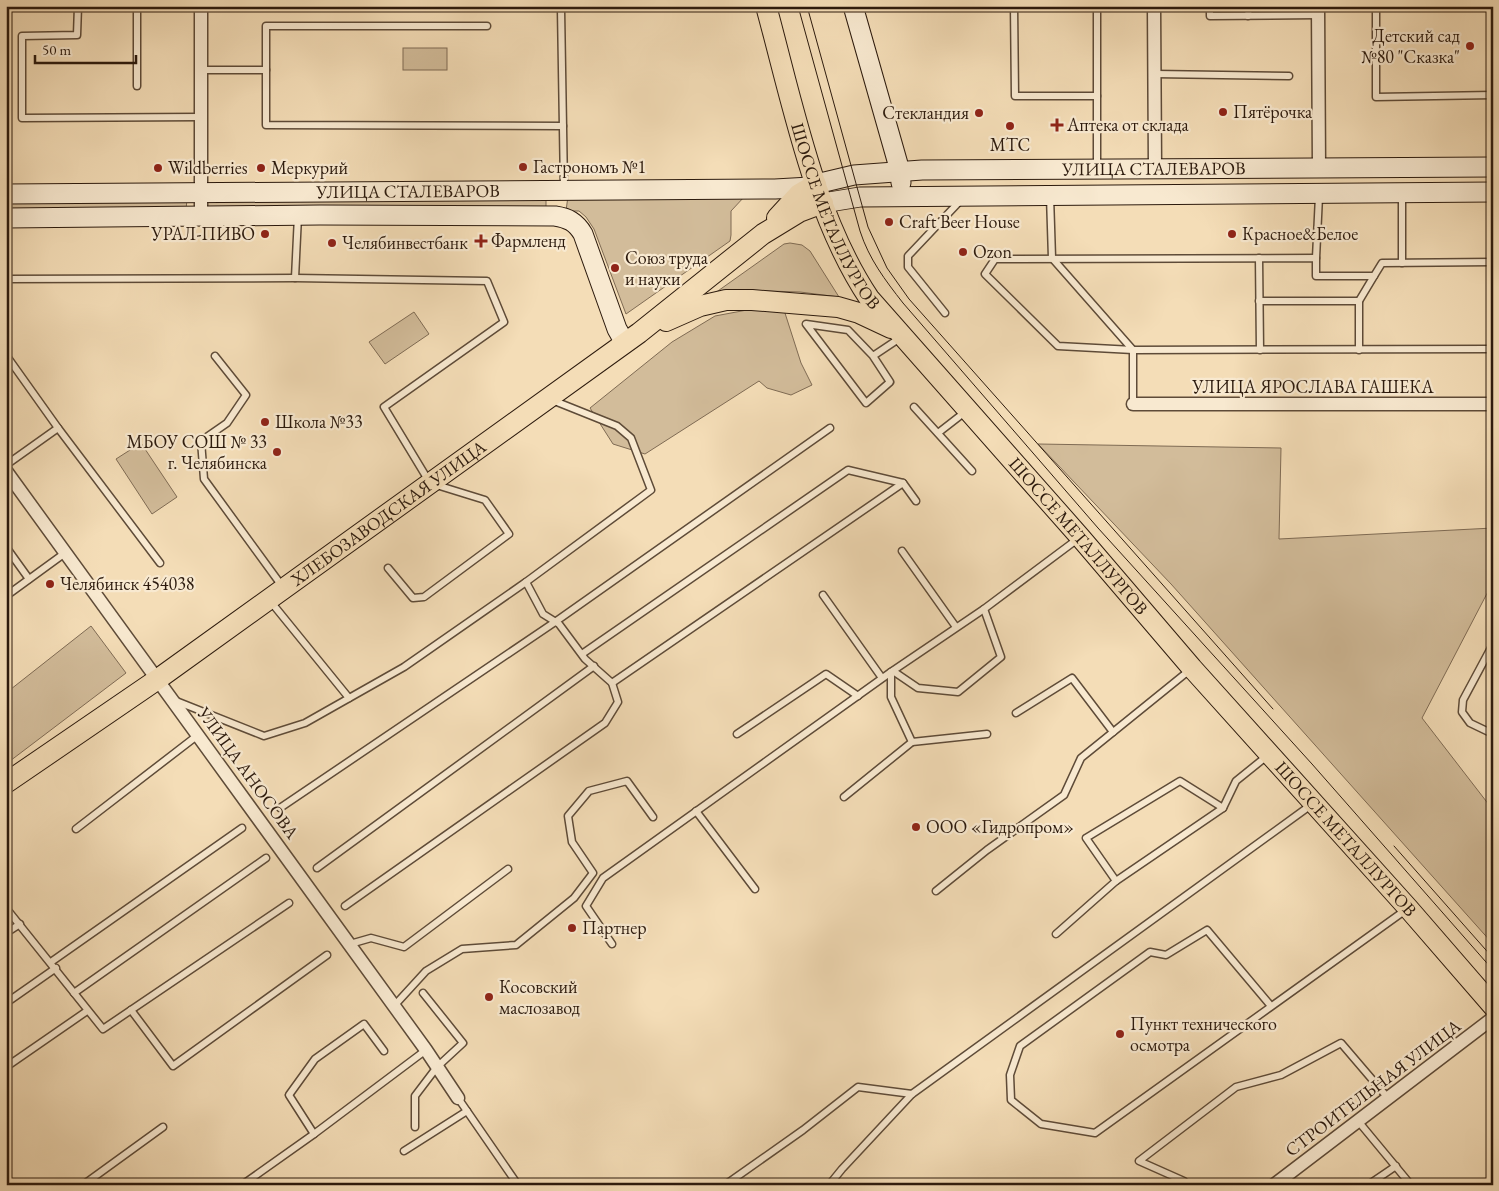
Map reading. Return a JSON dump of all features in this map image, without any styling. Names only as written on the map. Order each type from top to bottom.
[{"type":"main road","name":"ШОССЕ МЕТАЛЛУРГОВ","points":[[766,6],[813,186],[823,203],[855,277],[869,298],[1080,537],[1192,668],[1408,908],[1493,1006]]},
{"type":"main road","name":"ХЛЕБОЗАВОДСКАЯ УЛИЦА","points":[[762,234],[800,194],[813,186]]},
{"type":"main road","name":"ХЛЕБОЗАВОДСКАЯ УЛИЦА","points":[[6,782],[158,679],[632,338],[762,234],[798,212],[823,203]]},
{"type":"main road","points":[[632,338],[700,306],[726,300],[752,300],[838,307],[859,313],[900,333]]},
{"type":"street","points":[[200,6],[201,216]]},
{"type":"street","points":[[854,6],[900,171],[901,197]]},
{"type":"street","points":[[1154,6],[1156,195]]},
{"type":"street","points":[[1318,11],[1319,168]]},
{"type":"street","name":"УЛИЦА СТАЛЕВАРОВ","points":[[6,194],[775,189],[813,186],[854,175],[900,171],[1097,168],[1493,167]]},
{"type":"street","points":[[564,190],[561,208],[555,216],[571,220],[583,234],[617,329],[632,338]]},
{"type":"street","name":"УЛИЦА СТАЛЕВАРОВ","points":[[823,203],[860,197],[1493,192]]},
{"type":"street","name":"УЛИЦА СТАЛЕВАРОВ","points":[[6,218],[298,215],[555,216]]},
{"type":"street","name":"УЛИЦА ЯРОСЛАВА ГАШЕКА","points":[[1133,404],[1493,404]]},
{"type":"street","name":"УЛИЦА АНОСОВА","points":[[6,471],[350,944],[458,1098]]},
{"type":"street","name":"СТРОИТЕЛЬНАЯ УЛИЦА","points":[[1274,1185],[1493,1018]]},
{"type":"lane","points":[[78,6],[77,35],[22,36],[22,118],[201,118]]},
{"type":"lane","points":[[137,6],[137,86]]},
{"type":"lane","points":[[1014,6],[1015,96],[1097,96]]},
{"type":"lane","points":[[1097,6],[1097,168]]},
{"type":"lane","points":[[1210,6],[1210,16],[1248,16],[1318,11]]},
{"type":"lane","points":[[1248,16],[1249,6]]},
{"type":"lane","points":[[1376,6],[1376,97],[1493,95]]},
{"type":"lane","points":[[561,10],[564,190]]},
{"type":"lane","points":[[487,26],[266,26],[266,126],[563,126]]},
{"type":"lane","points":[[201,70],[266,70]]},
{"type":"lane","points":[[1155,74],[1289,76]]},
{"type":"lane","points":[[1319,193],[1316,276],[1374,276]]},
{"type":"lane","points":[[1402,193],[1402,263]]},
{"type":"lane","points":[[945,313],[908,266],[908,256],[964,196]]},
{"type":"lane","points":[[1050,196],[1052,258],[1133,350],[1133,404]]},
{"type":"lane","points":[[295,278],[298,215]]},
{"type":"lane","points":[[1316,258],[995,258],[985,274],[1058,346],[1133,350],[1493,349]]},
{"type":"lane","points":[[1259,258],[1260,350]]},
{"type":"lane","points":[[1359,350],[1359,301],[1382,263],[1493,262]]},
{"type":"lane","points":[[6,279],[295,278],[487,281],[504,322],[384,407],[430,484],[485,500],[509,534],[424,597],[412,598],[388,568]]},
{"type":"lane","points":[[1259,302],[1359,301]]},
{"type":"lane","points":[[806,324],[848,330],[873,356],[890,382],[866,403],[806,324]]},
{"type":"lane","points":[[873,356],[900,333]]},
{"type":"lane","points":[[6,355],[58,428],[160,563]]},
{"type":"lane","points":[[215,356],[246,395],[227,423],[200,441],[204,479],[276,594],[349,698]]},
{"type":"lane","points":[[173,699],[264,736],[305,723],[404,667],[526,582],[651,490],[631,438],[617,426],[548,398]]},
{"type":"lane","points":[[914,407],[972,471]]},
{"type":"lane","points":[[938,433],[968,410]]},
{"type":"lane","points":[[6,466],[58,428]]},
{"type":"lane","points":[[280,808],[555,622],[830,428]]},
{"type":"lane","points":[[582,654],[848,470],[903,483],[916,502]]},
{"type":"lane","points":[[612,683],[903,483]]},
{"type":"lane","points":[[612,944],[586,906],[603,878],[882,678],[984,609],[1080,537]]},
{"type":"lane","points":[[6,547],[29,579]]},
{"type":"lane","points":[[902,551],[956,627]]},
{"type":"lane","points":[[6,596],[65,552]]},
{"type":"lane","points":[[345,906],[605,723],[618,702],[612,683],[582,654],[559,624],[543,614],[526,582]]},
{"type":"lane","points":[[823,595],[882,678]]},
{"type":"lane","points":[[892,671],[918,688],[958,692],[1001,658],[984,609]]},
{"type":"lane","points":[[1493,644],[1463,700],[1462,712],[1470,722],[1493,734]]},
{"type":"lane","points":[[317,868],[594,666]]},
{"type":"lane","points":[[936,891],[987,850],[1064,795],[1081,758],[1192,668]]},
{"type":"lane","points":[[892,671],[891,697],[912,742]]},
{"type":"lane","points":[[737,734],[826,674],[858,696]]},
{"type":"lane","points":[[1016,713],[1072,678],[1113,732]]},
{"type":"lane","points":[[844,797],[912,742],[987,734]]},
{"type":"lane","points":[[76,828],[198,735]]},
{"type":"lane","points":[[1056,934],[1116,881],[1222,808],[1236,781],[1269,755]]},
{"type":"lane","points":[[1116,881],[1086,838],[1180,780],[1222,808]]},
{"type":"lane","points":[[394,1006],[426,971],[462,949],[516,945],[574,898],[593,873],[572,842],[568,816],[589,790],[627,781],[653,817]]},
{"type":"lane","points":[[829,1185],[912,1094],[1313,803]]},
{"type":"lane","points":[[696,811],[754,889]]},
{"type":"lane","points":[[51,962],[242,828]]},
{"type":"lane","points":[[74,993],[266,858]]},
{"type":"lane","points":[[350,944],[371,938],[404,947],[508,869]]},
{"type":"lane","points":[[6,908],[103,1029],[289,903]]},
{"type":"lane","points":[[1271,1006],[1207,930],[1166,956],[1150,952],[1020,1046],[1010,1075],[1011,1100],[1041,1124],[1095,1132],[1408,908]]},
{"type":"lane","points":[[6,933],[20,924]]},
{"type":"lane","points":[[131,1010],[173,1066],[328,955]]},
{"type":"lane","points":[[6,1003],[56,968]]},
{"type":"lane","points":[[415,1127],[415,1096],[437,1067],[463,1043],[423,993]]},
{"type":"lane","points":[[6,1067],[88,1012]]},
{"type":"lane","points":[[314,1134],[289,1095],[315,1059],[364,1024],[384,1052]]},
{"type":"lane","points":[[1184,1181],[1139,1161],[1236,1087],[1281,1075],[1341,1043],[1388,1098]]},
{"type":"lane","points":[[242,1185],[426,1050]]},
{"type":"lane","points":[[725,1185],[803,1130],[858,1087],[912,1094]]},
{"type":"lane","points":[[458,1098],[518,1185]]},
{"type":"lane","points":[[404,1152],[467,1111]]},
{"type":"lane","points":[[1358,1120],[1411,1185]]},
{"type":"lane","points":[[83,1185],[163,1127]]},
{"type":"lane","points":[[1368,1185],[1396,1166]]},
{"type":"shaded area","points":[[403,48],[447,48],[447,70],[403,70]]},
{"type":"shaded area","points":[[568,196],[745,196],[731,211],[730,241],[626,314],[594,229],[586,217],[579,211],[566,211]]},
{"type":"shaded area","points":[[6,198],[187,199],[186,210],[6,211]]},
{"type":"shaded area","points":[[206,198],[546,200],[546,209],[207,208]]},
{"type":"shaded area","points":[[784,244],[802,245],[810,251],[839,297],[800,292],[735,290],[708,298]]},
{"type":"shaded area","points":[[747,310],[784,310],[801,363],[812,385],[791,395],[767,388],[759,381],[645,454],[613,444],[590,408],[672,342],[715,316]]},
{"type":"shaded area","points":[[414,312],[429,334],[385,364],[369,342]]},
{"type":"shaded area","points":[[141,443],[177,497],[152,514],[116,459]]},
{"type":"shaded area","points":[[1038,444],[1281,448],[1279,539],[1493,528],[1493,582],[1422,718],[1493,810],[1493,944],[1171,584]]},
{"type":"shaded area","points":[[91,626],[126,673],[6,764],[6,693]]},
{"type":"tram line","points":[[798,6],[860,231],[873,260],[890,286],[1098,528],[1312,764],[1493,970]]},
{"type":"tram line","points":[[807,6],[868,227],[887,268],[909,299],[1273,709]]},
{"type":"tram line","points":[[1394,846],[1493,958]]},
{"type":"place","name":"Детский сад №80 \"Сказка\"","points":[[1470,46]]},
{"type":"place","name":"Пятёрочка","points":[[1223,112]]},
{"type":"place","name":"Стекландия","points":[[979,113]]},
{"type":"place","name":"Аптека от склада","points":[[1057,125]]},
{"type":"place","name":"МТС","points":[[1010,126]]},
{"type":"place","name":"Гастрономъ №1","points":[[523,167]]},
{"type":"place","name":"Wildberries","points":[[158,168]]},
{"type":"place","name":"Меркурий","points":[[261,168]]},
{"type":"place","name":"Craft Beer House","points":[[889,222]]},
{"type":"place","name":"УРАЛ-ПИВО","points":[[265,234]]},
{"type":"place","name":"Красное&Белое","points":[[1232,234]]},
{"type":"place","name":"Фармленд","points":[[481,241]]},
{"type":"place","name":"Челябинвестбанк","points":[[332,243]]},
{"type":"place","name":"Ozon","points":[[963,252]]},
{"type":"place","name":"Союз труда и науки","points":[[615,268]]},
{"type":"place","name":"Школа №33","points":[[265,422]]},
{"type":"place","name":"МБОУ СОШ № 33 г. Челябинска","points":[[277,452]]},
{"type":"place","name":"Челябинск 454038","points":[[50,584]]},
{"type":"place","name":"ООО «Гидропром»","points":[[916,827]]},
{"type":"place","name":"Партнер","points":[[572,928]]},
{"type":"place","name":"Косовский маслозавод","points":[[489,997]]},
{"type":"place","name":"Пункт технического осмотра","points":[[1120,1034]]}]
